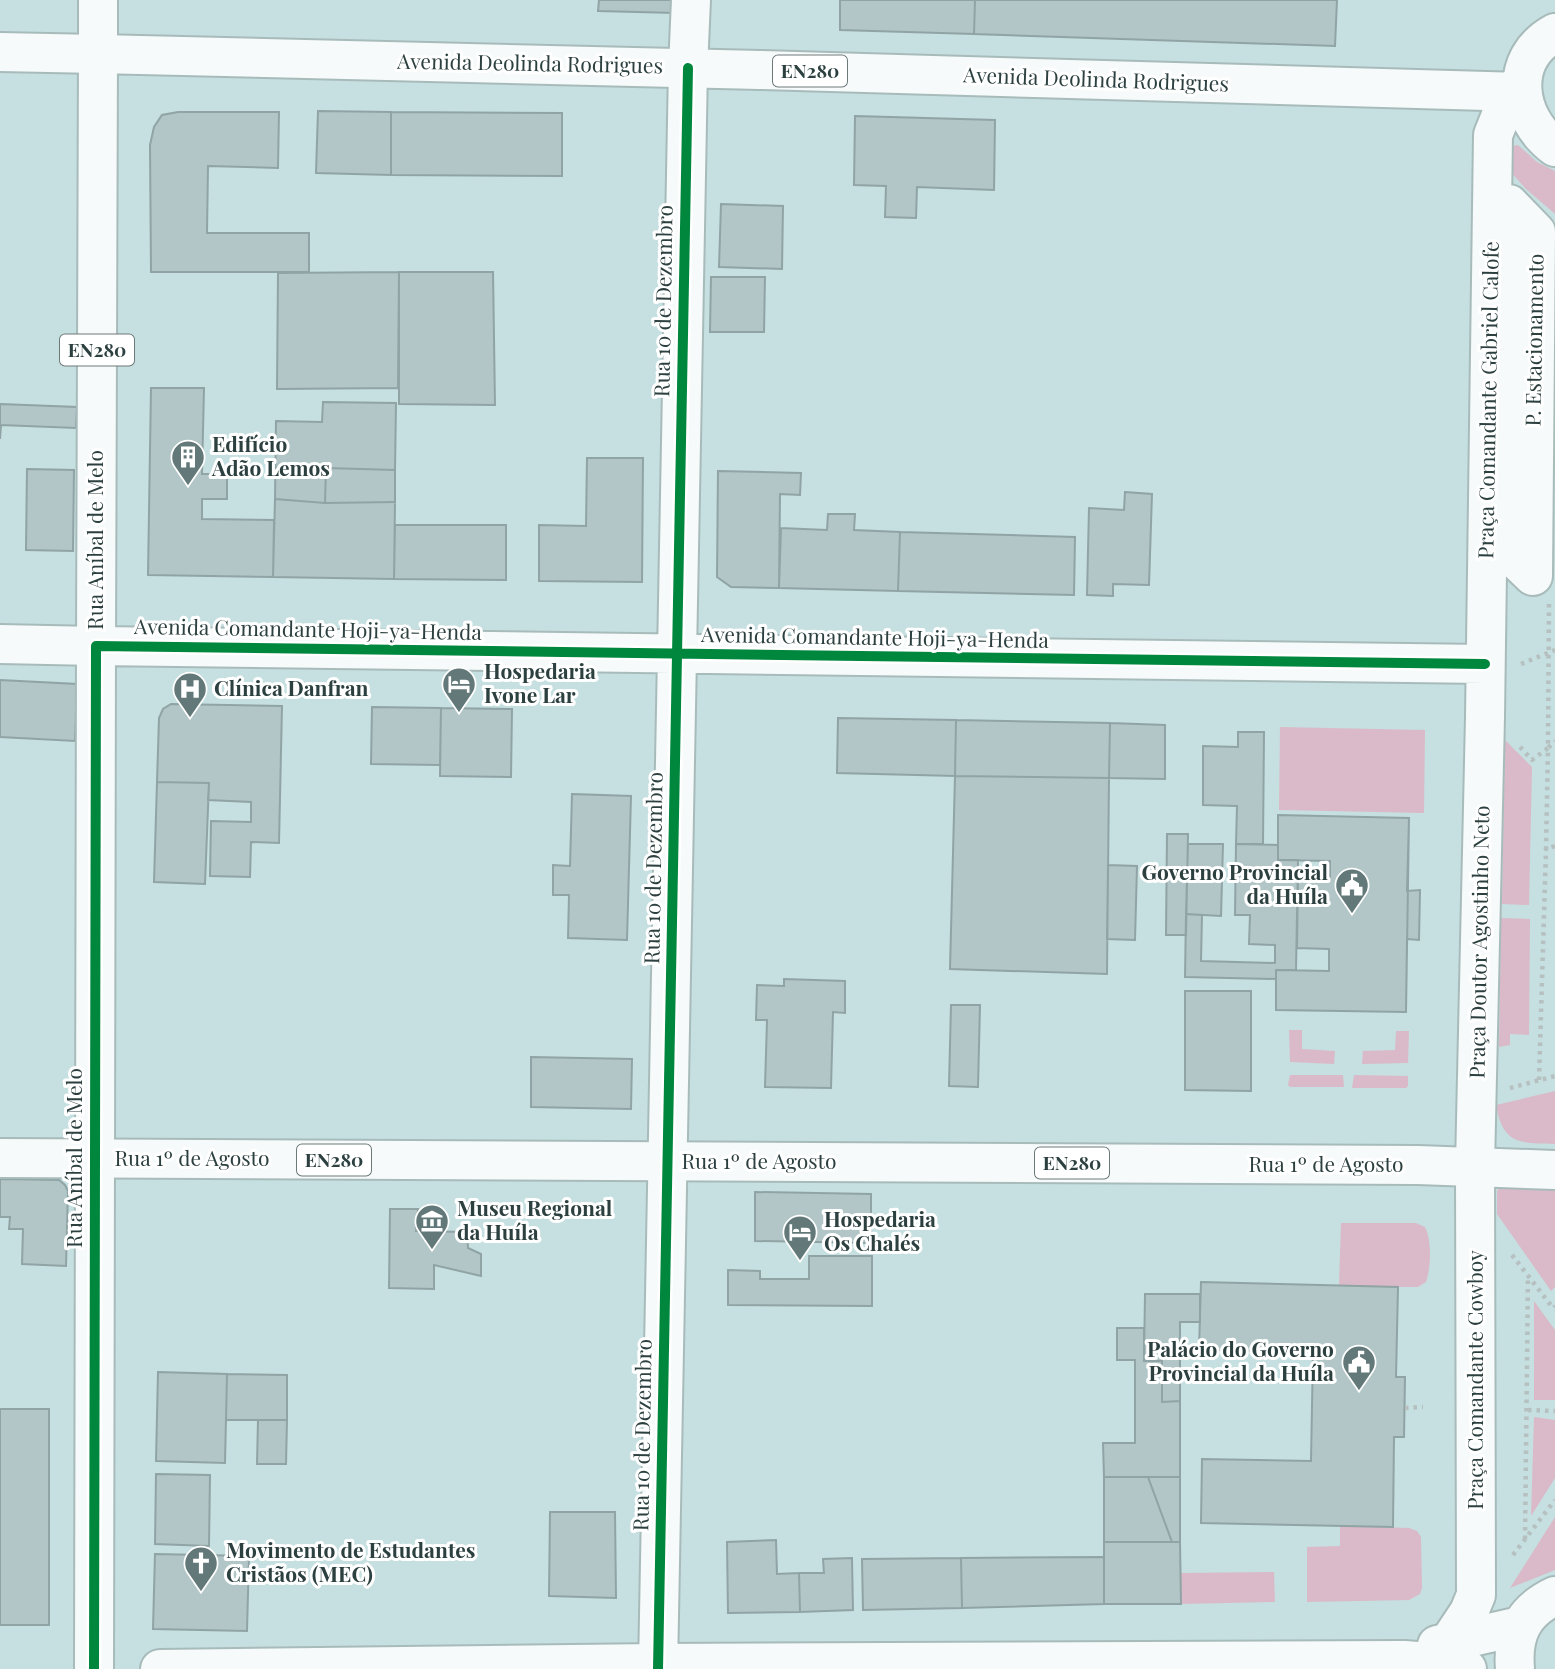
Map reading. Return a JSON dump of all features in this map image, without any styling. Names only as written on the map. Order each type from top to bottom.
[{"type":"street","name":"Rua Aníbal de Melo","points":[[94,1669],[98,0]]},
{"type":"street","name":"Rua 10 de Dezembro","points":[[658,1666],[691,0]]},
{"type":"street","points":[[1555,33],[1533,52],[1524,72],[1521,92],[1527,115],[1538,134],[1555,147]]},
{"type":"street","name":"Avenida Deolinda Rodrigues","points":[[0,52],[1521,92]]},
{"type":"street","name":"Praça Comandante Gabriel Calofe","points":[[1485,717],[1493,135],[1501,115],[1521,92]]},
{"type":"street","name":"P. Estacionamento","points":[[1509,204],[1536,232],[1541,587],[1507,551],[1509,204]]},
{"type":"street","name":"Avenida Comandante Hoji-ya-Henda","points":[[0,644],[1485,664]]},
{"type":"street","name":"Praça Doutor Agostinho Neto","points":[[1475,1166],[1485,717]]},
{"type":"street","name":"Rua 1º de Agosto","points":[[0,1158],[1475,1166]]},
{"type":"street","name":"EN280","points":[[1475,1166],[1555,1170]]},
{"type":"street","name":"Praça Comandante Cowboy","points":[[1458,1655],[1476,1595],[1475,1166]]},
{"type":"street","points":[[1476,1595],[1494,1613],[1520,1626]]},
{"type":"street","points":[[1515,1669],[1514,1647],[1520,1626],[1533,1609],[1555,1596]]},
{"type":"street","points":[[160,1669],[1339,1661],[1423,1648],[1458,1655],[1520,1626]]},
{"type":"path","points":[[1541,587],[1548,748],[1555,741]]},
{"type":"path","points":[[1539,1080],[1546,849]]},
{"type":"path","points":[[1499,1090],[1555,1076]]},
{"type":"path","points":[[1504,1246],[1555,1308]]},
{"type":"path","points":[[1525,1539],[1528,1276]]},
{"type":"path","points":[[1405,1408],[1423,1407]]},
{"type":"path","points":[[1528,1410],[1555,1411]]},
{"type":"path","points":[[1511,1557],[1555,1500]]},
{"type":"shaded area","points":[[1518,145],[1537,162],[1555,171],[1555,214],[1509,170],[1509,153],[1512,146]]},
{"type":"shaded area","points":[[1280,727],[1425,730],[1424,813],[1279,810]]},
{"type":"shaded area","points":[[1505,740],[1532,767],[1529,905],[1502,904]]},
{"type":"shaded area","points":[[1501,918],[1530,919],[1529,1035],[1510,1034],[1510,1045],[1499,1047]]},
{"type":"shaded area","points":[[1289,1030],[1302,1030],[1302,1049],[1335,1051],[1334,1064],[1290,1062]]},
{"type":"shaded area","points":[[1396,1031],[1409,1031],[1408,1063],[1362,1064],[1363,1051],[1395,1050]]},
{"type":"shaded area","points":[[1290,1075],[1343,1075],[1344,1087],[1290,1087]]},
{"type":"shaded area","points":[[1354,1075],[1408,1076],[1408,1086],[1352,1088]]},
{"type":"shaded area","points":[[1555,1091],[1555,1144],[1523,1142],[1509,1135],[1503,1128],[1496,1105]]},
{"type":"shaded area","points":[[1501,1186],[1555,1187],[1555,1287],[1551,1291],[1497,1214],[1497,1191]]},
{"type":"shaded area","points":[[1341,1223],[1416,1223],[1425,1227],[1430,1254],[1426,1282],[1418,1287],[1339,1286]]},
{"type":"shaded area","points":[[1534,1301],[1555,1330],[1555,1400],[1534,1400]]},
{"type":"shaded area","points":[[1534,1417],[1555,1420],[1555,1478],[1531,1516]]},
{"type":"shaded area","points":[[1555,1517],[1555,1570],[1510,1588]]},
{"type":"shaded area","points":[[1340,1526],[1409,1528],[1417,1531],[1421,1537],[1420,1594],[1409,1600],[1307,1602],[1307,1547],[1340,1546]]},
{"type":"shaded area","points":[[1274,1572],[1275,1602],[1181,1604],[1181,1573]]},
{"type":"building","points":[[599,0],[676,0],[676,13],[598,11]]},
{"type":"building","points":[[840,0],[975,0],[974,34],[840,30]]},
{"type":"building","points":[[975,0],[1337,0],[1335,46],[974,34]]},
{"type":"building","points":[[318,111],[391,112],[391,175],[316,173]]},
{"type":"building","points":[[178,112],[279,112],[278,168],[208,166],[207,233],[309,233],[309,272],[151,272],[150,145],[154,127],[162,115]]},
{"type":"building","points":[[391,112],[562,113],[562,176],[391,175]]},
{"type":"building","points":[[855,116],[995,120],[994,190],[917,187],[916,218],[885,217],[886,186],[854,185]]},
{"type":"building","points":[[721,204],[783,206],[782,269],[719,267]]},
{"type":"building","points":[[399,272],[493,272],[495,405],[399,404]]},
{"type":"building","points":[[399,272],[398,388],[277,389],[278,273]]},
{"type":"building","points":[[711,277],[765,277],[764,332],[710,332]]},
{"type":"building","name":"Edifício Adão Lemos","points":[[151,388],[204,388],[202,474],[227,474],[227,499],[202,499],[202,519],[274,520],[273,577],[148,575]]},
{"type":"building","points":[[323,402],[396,403],[395,470],[326,468],[325,503],[275,499],[276,421],[322,422]]},
{"type":"building","points":[[0,404],[77,407],[76,428],[1,425],[0,439]]},
{"type":"building","points":[[587,458],[643,458],[642,582],[539,581],[539,525],[586,526]]},
{"type":"building","points":[[326,468],[395,470],[395,502],[325,503]]},
{"type":"building","points":[[27,469],[74,470],[73,551],[26,550]]},
{"type":"building","points":[[718,471],[801,473],[800,495],[780,494],[779,588],[731,587],[717,577]]},
{"type":"building","points":[[1125,492],[1152,494],[1149,585],[1113,584],[1113,596],[1087,595],[1089,508],[1124,510]]},
{"type":"building","points":[[275,499],[325,503],[395,502],[394,579],[273,577]]},
{"type":"building","points":[[828,514],[855,514],[854,530],[900,532],[898,591],[779,588],[781,528],[827,530]]},
{"type":"building","points":[[395,525],[506,525],[506,580],[394,579]]},
{"type":"building","points":[[900,532],[1075,537],[1074,595],[898,591]]},
{"type":"building","points":[[0,680],[77,684],[75,741],[0,737]]},
{"type":"building","points":[[171,704],[282,706],[279,843],[251,842],[250,877],[210,876],[211,821],[251,822],[251,802],[208,800],[209,783],[157,782],[159,718],[163,709]]},
{"type":"building","points":[[372,707],[441,708],[440,765],[371,764]]},
{"type":"building","points":[[441,708],[512,709],[511,777],[440,776]]},
{"type":"building","points":[[838,718],[956,720],[955,776],[837,773]]},
{"type":"building","points":[[956,720],[1110,723],[1109,778],[955,776]]},
{"type":"building","points":[[1110,723],[1165,725],[1165,779],[1109,778]]},
{"type":"building","points":[[1238,732],[1264,732],[1263,844],[1236,844],[1237,806],[1203,805],[1203,746],[1238,747]]},
{"type":"building","points":[[955,776],[1109,778],[1107,974],[950,969]]},
{"type":"building","points":[[157,782],[209,783],[205,884],[154,882]]},
{"type":"building","points":[[572,794],[631,796],[627,940],[568,938],[569,895],[553,895],[553,865],[570,866]]},
{"type":"building","name":"Governo Provincial da Huíla","points":[[1278,815],[1409,818],[1407,891],[1420,890],[1419,940],[1407,939],[1406,1012],[1276,1010],[1276,970],[1329,971],[1329,949],[1297,948],[1298,879],[1330,880],[1330,861],[1278,860]]},
{"type":"building","name":"Governo Provincial da Huíla","points":[[1278,815],[1409,818],[1406,1012],[1276,1010],[1276,970],[1329,971],[1329,949],[1297,948],[1298,879],[1330,880],[1330,861],[1278,860]]},
{"type":"building","points":[[1167,834],[1188,834],[1186,935],[1166,935]]},
{"type":"building","points":[[1188,844],[1223,844],[1221,916],[1186,914]]},
{"type":"building","points":[[1236,844],[1278,845],[1278,860],[1298,860],[1296,970],[1276,970],[1276,979],[1185,977],[1186,914],[1202,915],[1201,961],[1275,963],[1275,945],[1249,944],[1250,915],[1235,915]]},
{"type":"building","points":[[1108,865],[1137,866],[1135,940],[1107,939]]},
{"type":"building","points":[[784,979],[845,981],[845,1013],[833,1012],[831,1088],[765,1087],[767,1020],[756,1020],[757,985],[784,986]]},
{"type":"building","points":[[1185,991],[1251,991],[1251,1091],[1185,1090]]},
{"type":"building","points":[[951,1005],[980,1005],[978,1087],[949,1086]]},
{"type":"building","points":[[531,1057],[632,1059],[631,1109],[531,1107]]},
{"type":"building","points":[[0,1179],[59,1180],[65,1185],[68,1191],[66,1266],[22,1264],[23,1229],[9,1229],[10,1217],[0,1217]]},
{"type":"building","points":[[755,1192],[871,1194],[871,1243],[755,1241]]},
{"type":"building","name":"Museu Regional da Huíla","points":[[390,1209],[418,1209],[416,1231],[467,1232],[468,1248],[481,1254],[481,1276],[434,1265],[434,1289],[389,1288]]},
{"type":"building","points":[[809,1256],[872,1256],[872,1306],[728,1305],[728,1270],[760,1271],[760,1279],[809,1279]]},
{"type":"building","name":"Palácio do Governo Provincial da Huíla","points":[[1201,1282],[1398,1287],[1396,1377],[1405,1377],[1404,1437],[1394,1437],[1393,1527],[1201,1523],[1202,1459],[1311,1461],[1313,1352],[1199,1350]]},
{"type":"building","points":[[1145,1294],[1200,1294],[1200,1322],[1180,1322],[1180,1401],[1162,1402],[1162,1361],[1144,1361]]},
{"type":"building","points":[[1117,1328],[1144,1328],[1144,1361],[1162,1361],[1162,1402],[1180,1401],[1180,1477],[1104,1477],[1103,1443],[1135,1443],[1135,1360],[1117,1360]]},
{"type":"building","points":[[158,1372],[227,1374],[225,1463],[156,1461]]},
{"type":"building","points":[[227,1374],[287,1375],[287,1420],[226,1420]]},
{"type":"building","points":[[0,1409],[49,1409],[49,1625],[0,1625]]},
{"type":"building","points":[[258,1420],[287,1420],[286,1464],[257,1464]]},
{"type":"building","points":[[156,1474],[210,1475],[209,1546],[155,1544]]},
{"type":"building","points":[[1104,1477],[1148,1477],[1172,1542],[1104,1542]]},
{"type":"building","points":[[1148,1477],[1180,1477],[1180,1542],[1172,1542]]},
{"type":"building","points":[[550,1512],[615,1512],[616,1598],[549,1596]]},
{"type":"building","points":[[776,1540],[777,1574],[799,1573],[800,1612],[728,1613],[727,1542]]},
{"type":"building","points":[[1104,1542],[1180,1542],[1181,1604],[1104,1604]]},
{"type":"building","name":"Movimento de Estudantes Cristãos (MEC)","points":[[155,1554],[249,1556],[247,1631],[153,1629]]},
{"type":"building","points":[[1104,1557],[1104,1604],[962,1608],[961,1558]]},
{"type":"building","points":[[852,1558],[853,1610],[800,1612],[799,1573],[824,1573],[823,1559]]},
{"type":"building","points":[[961,1558],[962,1608],[863,1610],[862,1559]]},
{"type":"cycle path","points":[[658,1669],[688,68]]},
{"type":"cycle path","points":[[94,1669],[96,646],[1485,664]]},
{"type":"place","name":"Edifício Adão Lemos","points":[[188,487]]},
{"type":"place","name":"Hospedaria Ivone Lar","points":[[459,714]]},
{"type":"place","name":"Clínica Danfran","points":[[190,719]]},
{"type":"place","name":"Governo Provincial da Huíla","points":[[1352,915]]},
{"type":"place","name":"Museu Regional da Huíla","points":[[432,1251]]},
{"type":"place","name":"Hospedaria Os Chalés","points":[[800,1262]]},
{"type":"place","name":"Palácio do Governo Provincial da Huíla","points":[[1359,1392]]},
{"type":"place","name":"Movimento de Estudantes Cristãos (MEC)","points":[[201,1593]]}]
